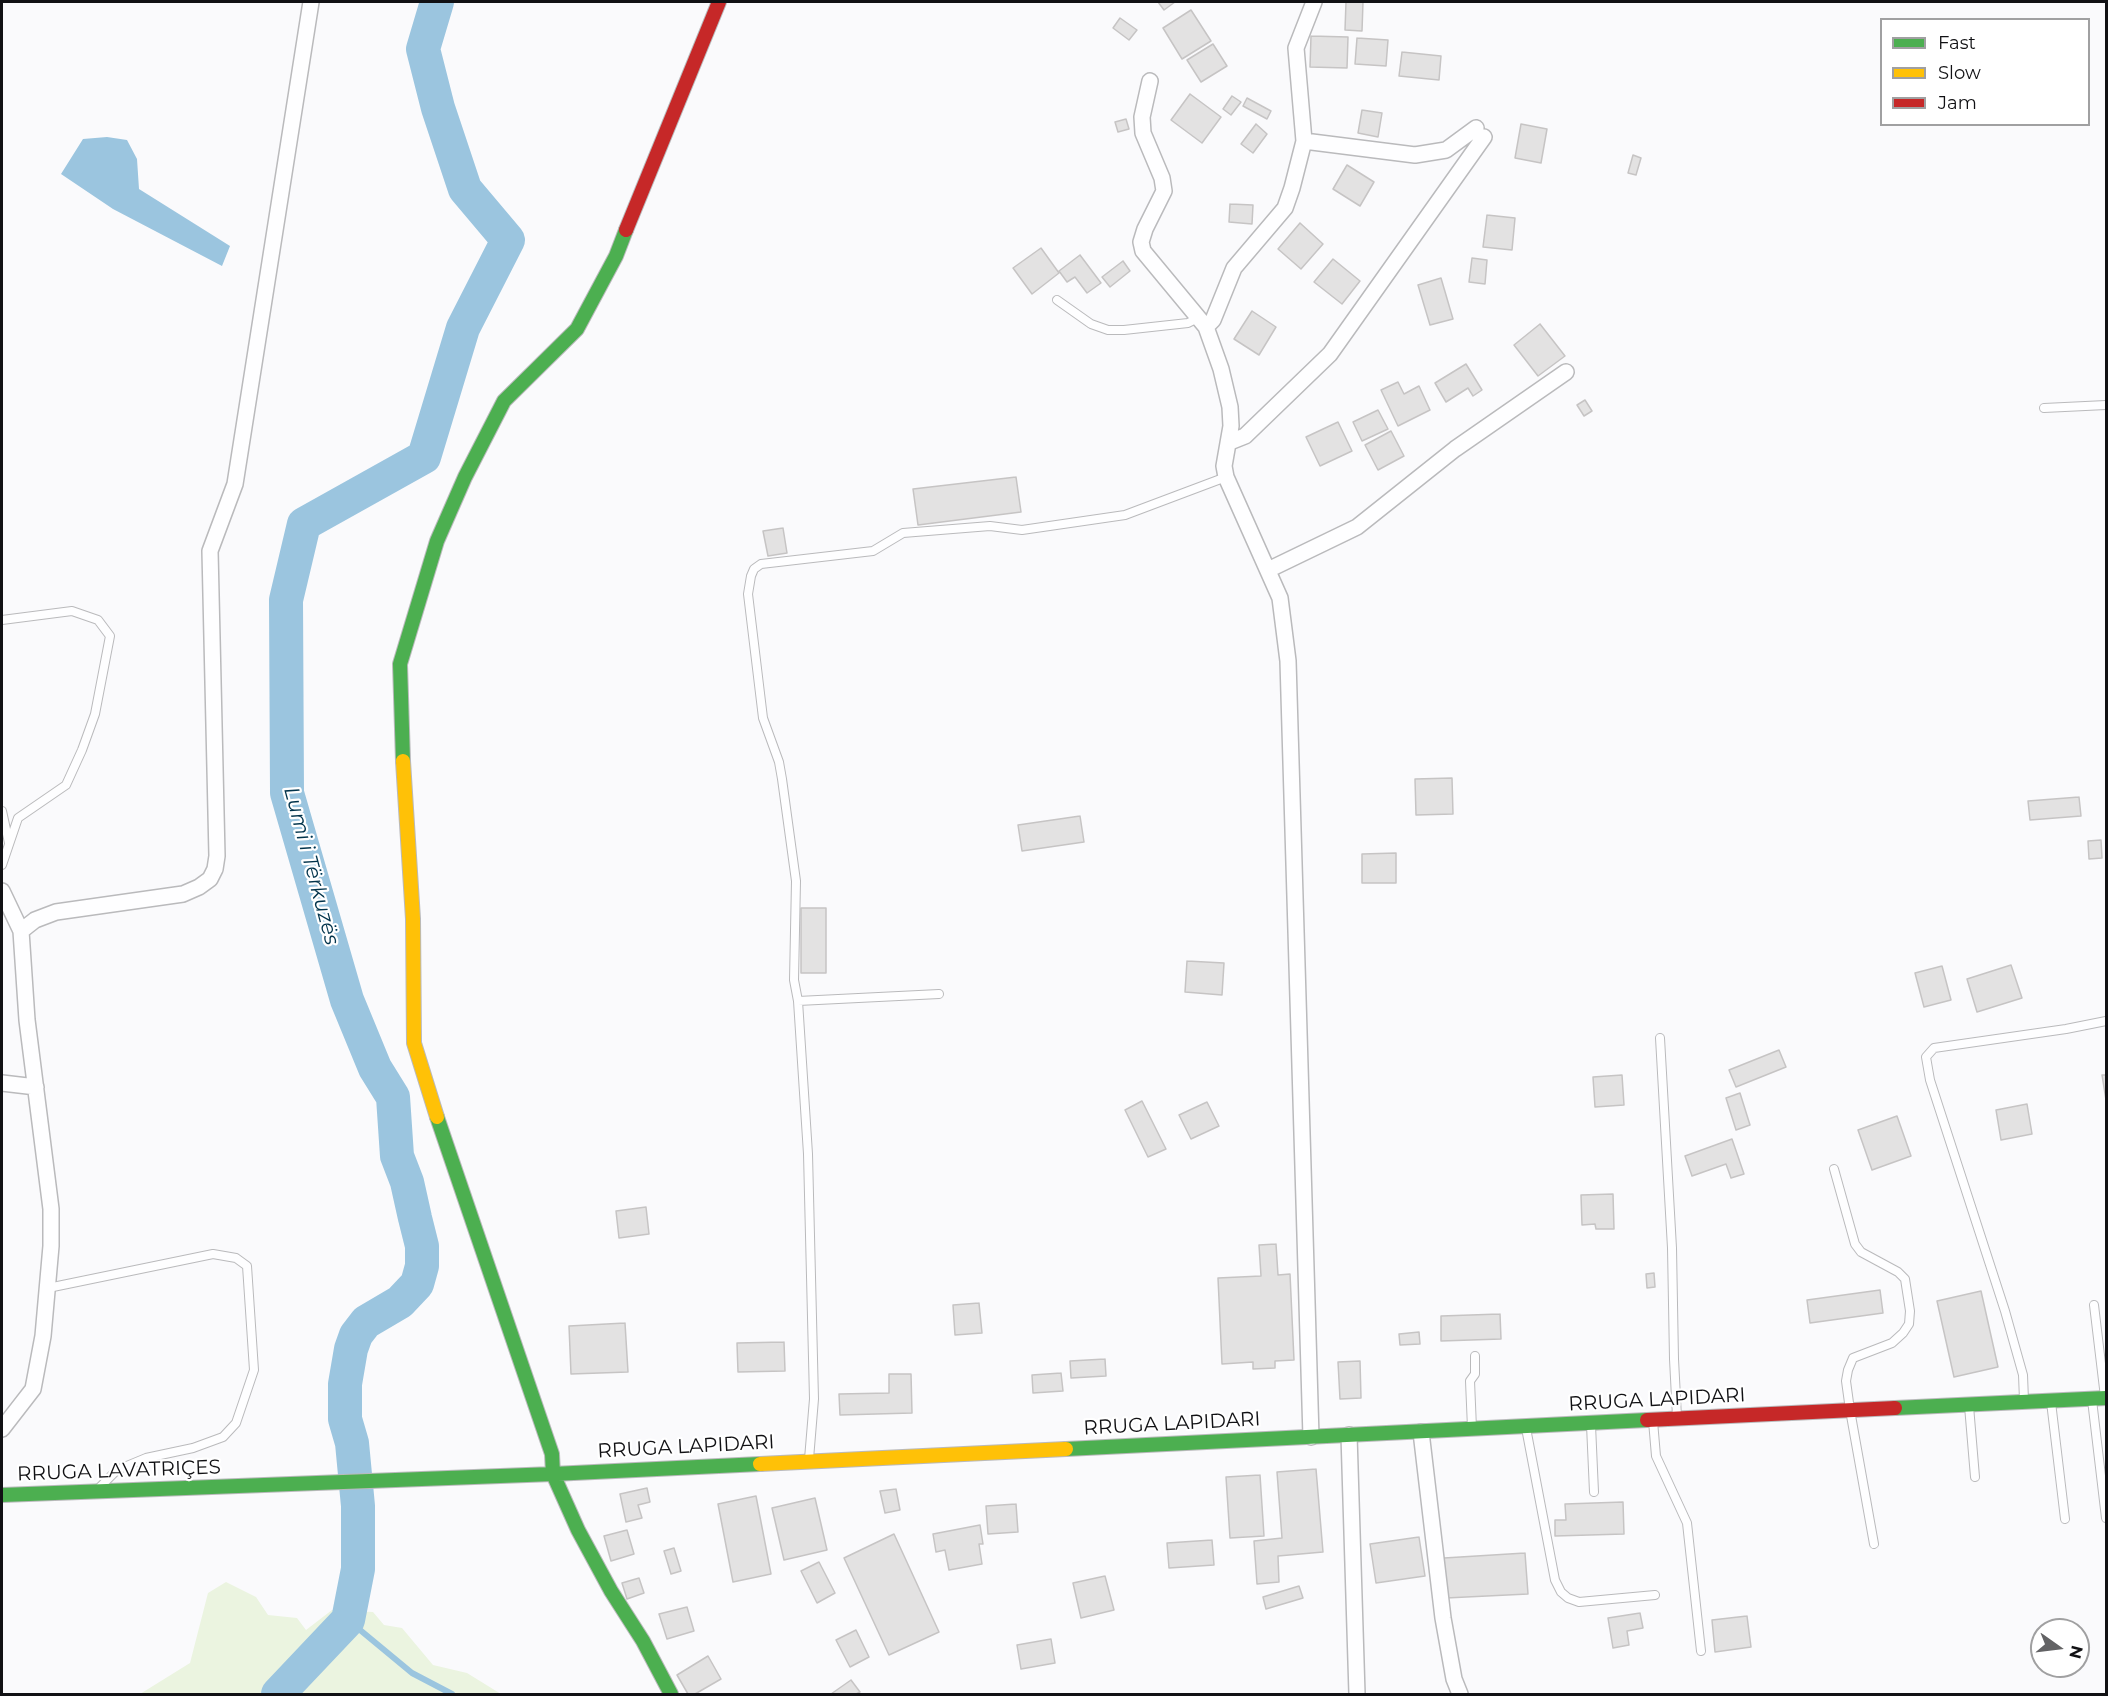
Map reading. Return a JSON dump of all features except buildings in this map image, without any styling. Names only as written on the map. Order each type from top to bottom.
[{"type":"main road","points":[[670,1695],[643,1641],[611,1590],[578,1530],[553,1474],[552,1454],[446,1147],[414,1043],[413,919],[403,775],[400,664],[437,541],[465,477],[504,401],[577,329],[616,256],[719,2]]},
{"type":"main road","name":"RRUGA LAPIDARI","points":[[239,1485],[553,1474],[2101,1398]]},
{"type":"main road","name":"RRUGA LAVATRIÇES","points":[[2,1495],[239,1485]]},
{"type":"street","points":[[21,931],[35,920],[56,912],[183,894],[210,879],[215,869],[217,856],[210,551],[235,484],[311,2]]},
{"type":"street","points":[[1202,322],[1213,320],[1234,268],[1285,208],[1304,141],[1296,48],[1314,2]]},
{"type":"street","points":[[1150,81],[1142,117],[1143,133],[1162,178],[1164,191],[1145,229],[1141,242],[1143,251],[1202,322],[1221,369],[1230,407],[1230,442],[1224,466],[1226,477],[1280,598],[1288,661],[1311,1437]]},
{"type":"street","points":[[1230,442],[1245,436],[1330,354],[1480,132],[1446,150],[1415,155],[1304,141]]},
{"type":"street","points":[[1268,570],[1357,527],[1455,449],[1566,372]]},
{"type":"street","points":[[2,891],[21,931],[27,1020],[51,1209],[48,1288],[43,1336],[33,1389],[2,1429]]},
{"type":"street","points":[[2,1083],[36,1087]]},
{"type":"street","points":[[1421,1432],[1443,1618],[1454,1679],[1460,1695]]},
{"type":"street","points":[[1348,1436],[1357,1695]]},
{"type":"lane","points":[[1058,300],[1091,324],[1108,330],[1202,322]]},
{"type":"lane","points":[[2044,408],[2106,405]]},
{"type":"lane","points":[[809,1461],[814,1399],[809,1178],[798,1001],[794,980],[796,881],[781,771],[763,718],[748,594],[748,584],[754,569],[761,564],[873,551],[903,533],[990,526],[1022,530],[1125,514],[1226,477]]},
{"type":"lane","points":[[2,620],[72,612],[98,620],[110,636],[95,714],[66,785],[18,818],[2,865]]},
{"type":"lane","points":[[2,811],[9,845]]},
{"type":"lane","points":[[798,1001],[939,994]]},
{"type":"lane","points":[[2024,1402],[2023,1375],[2005,1311],[1930,1080],[1926,1057],[1934,1048],[2106,1021]]},
{"type":"lane","points":[[1660,1038],[1672,1248],[1677,1419]]},
{"type":"lane","points":[[1834,1169],[1855,1244],[1861,1252],[1898,1272],[1905,1279],[1910,1311],[1910,1324],[1892,1343],[1852,1359],[1846,1380],[1874,1544]]},
{"type":"lane","points":[[48,1288],[213,1254],[236,1258],[247,1266],[254,1370],[236,1423],[223,1437],[193,1448],[146,1458],[117,1470],[96,1491]]},
{"type":"lane","points":[[2094,1305],[2106,1518]]},
{"type":"lane","points":[[1472,1429],[1470,1381],[1475,1374],[1475,1356]]},
{"type":"lane","points":[[2051,1401],[2065,1519]]},
{"type":"lane","points":[[1969,1405],[1975,1477]]},
{"type":"lane","points":[[1653,1420],[1656,1456],[1688,1523],[1701,1651]]},
{"type":"lane","points":[[1590,1423],[1594,1492]]},
{"type":"lane","points":[[1526,1426],[1555,1580],[1561,1592],[1568,1598],[1579,1602],[1655,1595]]},
{"type":"green space","points":[[226,1582],[256,1597],[268,1615],[297,1618],[306,1630],[332,1610],[373,1612],[384,1625],[402,1628],[433,1665],[467,1673],[501,1694],[140,1694],[190,1663],[208,1593]]},
{"type":"water","points":[[107,137],[127,140],[137,159],[139,189],[230,246],[222,266],[113,209],[61,174],[83,139]]},
{"type":"waterway","name":"Lumi i Tërkuzës","points":[[278,1694],[348,1620],[358,1569],[358,1506],[352,1443],[345,1419],[345,1384],[351,1349],[356,1335],[366,1322],[400,1302],[417,1284],[422,1266],[422,1246],[407,1182],[397,1156],[393,1097],[375,1068],[347,1000],[287,793],[286,600],[304,524],[424,457],[463,328],[508,240],[465,189],[438,108],[423,49],[437,2]]},
{"type":"waterway","points":[[348,1620],[412,1673],[452,1694]]},
{"type":"traffic: fast","points":[[403,761],[400,664],[437,541],[465,477],[504,401],[577,329],[616,256],[626,230]]},
{"type":"traffic: fast","points":[[437,1117],[552,1454],[553,1474],[578,1530],[671,1694]]},
{"type":"traffic: fast","points":[[1895,1408],[2106,1398]]},
{"type":"traffic: fast","points":[[1066,1449],[1647,1420]]},
{"type":"traffic: fast","points":[[2,1495],[760,1464]]},
{"type":"traffic: slow","points":[[403,761],[413,919],[414,1043],[437,1117]]},
{"type":"traffic: slow","points":[[760,1464],[1066,1449]]},
{"type":"traffic: jam","points":[[626,230],[719,2]]},
{"type":"traffic: jam","points":[[1647,1420],[1895,1408]]}]
